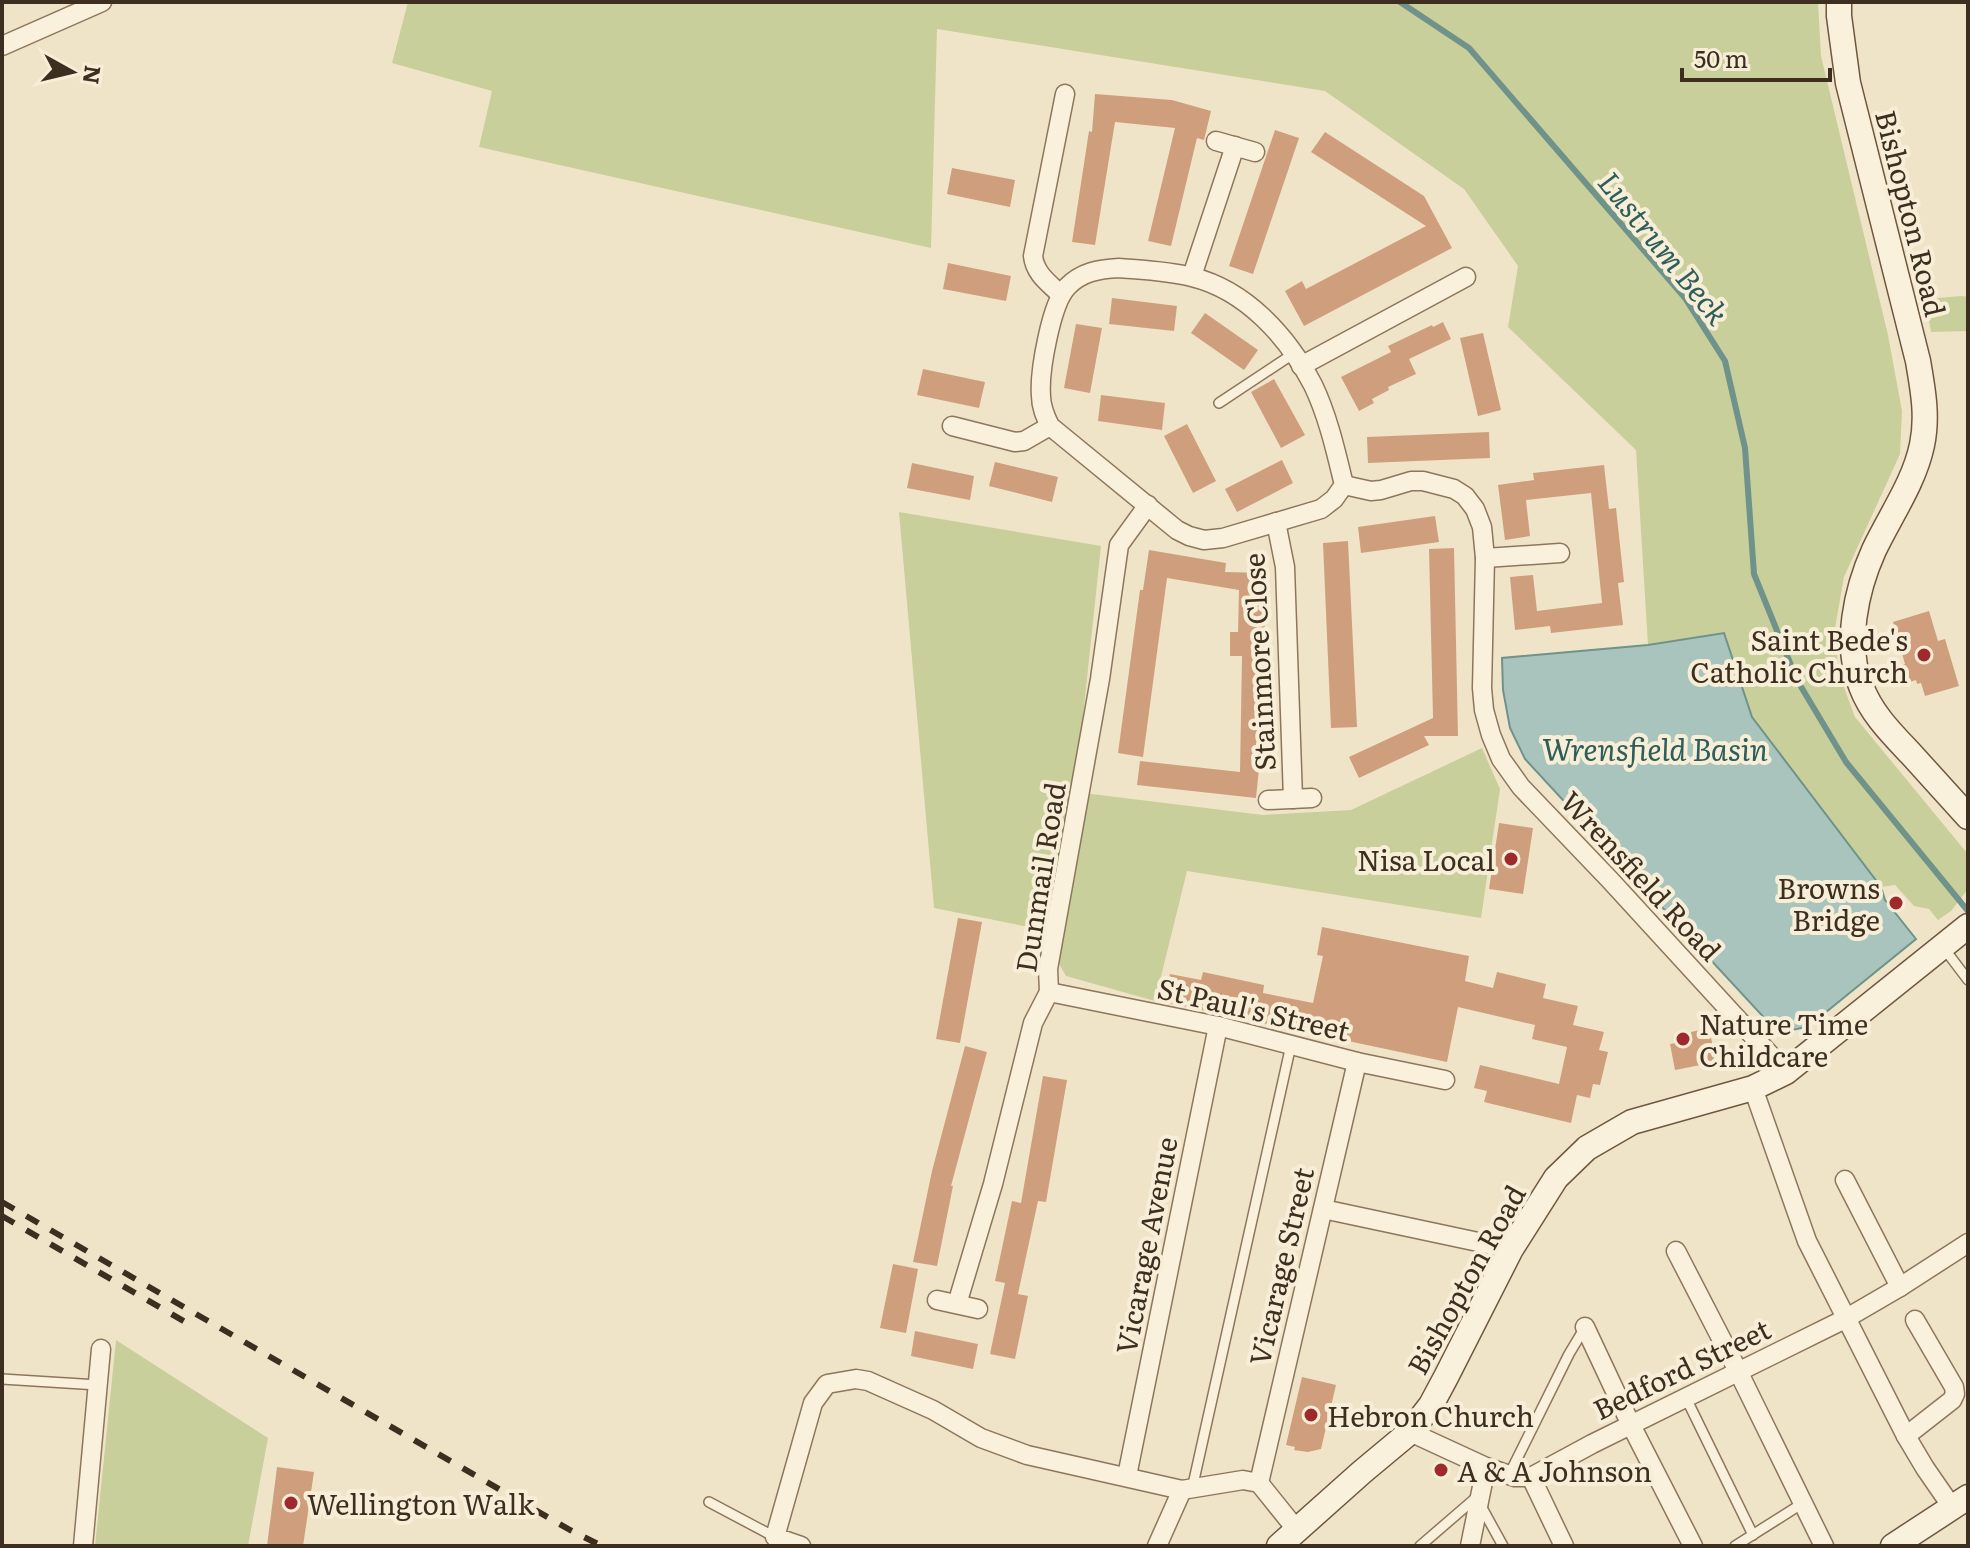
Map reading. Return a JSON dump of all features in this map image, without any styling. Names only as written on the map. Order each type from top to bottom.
[{"type":"street","points":[[2,46],[102,2]]},
{"type":"street","name":"Bishopton Road","points":[[1839,2],[1848,83],[1918,361],[1926,405],[1922,446],[1909,483],[1873,552],[1861,587],[1853,655],[1860,686],[1878,719],[1968,817]]},
{"type":"street","points":[[1061,295],[1040,275],[1034,266],[1033,256],[1068,106]]},
{"type":"street","points":[[1216,141],[1255,152]]},
{"type":"street","points":[[1192,276],[1235,146]]},
{"type":"street","points":[[1101,269],[1192,276],[1222,288],[1260,314],[1297,360],[1312,385],[1335,448],[1344,485],[1334,499],[1321,509],[1223,538],[1204,540],[1189,536],[1177,530],[1050,426],[1041,399],[1041,382],[1053,316],[1061,295],[1069,285],[1101,269]]},
{"type":"street","points":[[1297,360],[1466,277]]},
{"type":"street","points":[[952,426],[1015,442],[1024,441],[1050,426]]},
{"type":"street","name":"Wrensfield Road","points":[[1344,485],[1371,491],[1423,481],[1454,489],[1465,496],[1475,509],[1482,527],[1485,558],[1484,710],[1501,759],[1527,794],[1786,1072]]},
{"type":"street","name":"Dunmail Road","points":[[957,1304],[993,1184],[1033,1023],[1049,992],[1048,969],[1100,679],[1119,545],[1148,505]]},
{"type":"street","name":"Stainmore Close","points":[[1276,522],[1285,567],[1293,799]]},
{"type":"street","points":[[1485,558],[1560,553]]},
{"type":"street","name":"Stainmore Close","points":[[1268,800],[1312,798]]},
{"type":"street","name":"Bishopton Road","points":[[1288,1538],[1410,1432],[1439,1391],[1511,1249],[1556,1178],[1587,1148],[1632,1122],[1753,1088],[1786,1072],[1965,929]]},
{"type":"street","name":"St Paul's Street","points":[[1049,992],[1218,1026],[1357,1062],[1445,1080]]},
{"type":"street","name":"Vicarage Avenue","points":[[1127,1476],[1218,1026]]},
{"type":"street","name":"Vicarage Street","points":[[1259,1483],[1357,1062]]},
{"type":"street","points":[[1753,1088],[1804,1235],[1845,1319],[1925,1468],[1960,1502],[1893,1546]]},
{"type":"street","points":[[1845,1180],[1900,1287]]},
{"type":"street","points":[[1323,1209],[1511,1249]]},
{"type":"street","name":"Bedford Street","points":[[1531,1477],[1845,1319],[1968,1243]]},
{"type":"street","points":[[1676,1251],[1824,1546]]},
{"type":"street","points":[[937,1300],[978,1309]]},
{"type":"street","points":[[1906,1436],[1952,1400],[1955,1394],[1954,1387],[1915,1320]]},
{"type":"street","points":[[1585,1327],[1693,1546]]},
{"type":"street","points":[[83,1546],[101,1349]]},
{"type":"street","points":[[801,1546],[775,1537],[813,1403],[827,1384],[856,1379],[868,1381],[933,1410],[981,1438],[1027,1455],[1187,1490],[1243,1480],[1259,1483],[1288,1538]]},
{"type":"street","points":[[1410,1432],[1486,1467],[1515,1477],[1531,1477],[1564,1546]]},
{"type":"street","points":[[1470,1546],[1486,1467]]},
{"type":"street","points":[[1157,1546],[1187,1490]]},
{"type":"lane","points":[[1219,403],[1297,360]]},
{"type":"lane","points":[[1943,947],[1968,980]]},
{"type":"lane","points":[[1187,1490],[1291,1045]]},
{"type":"lane","points":[[1509,1475],[1585,1327]]},
{"type":"lane","points":[[2,1379],[98,1385]]},
{"type":"lane","points":[[1686,1398],[1753,1535]]},
{"type":"lane","points":[[1420,1546],[1480,1499],[1503,1546]]},
{"type":"lane","points":[[709,1502],[775,1537]]},
{"type":"lane","points":[[1735,1546],[1803,1503]]},
{"type":"green space","points":[[408,2],[1818,2],[1821,56],[1888,335],[1902,411],[1900,454],[1844,577],[1835,628],[1838,671],[1855,717],[1967,853],[1968,889],[1951,911],[1938,920],[1929,909],[1914,906],[1895,885],[1881,887],[1752,717],[1724,633],[1648,645],[1636,450],[1508,327],[1518,266],[1464,189],[1325,91],[937,29],[931,248],[479,147],[492,91],[392,63]]},
{"type":"green space","points":[[1968,297],[1968,331],[1931,332],[1925,299]]},
{"type":"green space","points":[[899,512],[1101,546],[1075,792],[1263,815],[1351,810],[1482,748],[1500,789],[1481,918],[1187,871],[1155,1001],[1066,976],[1039,929],[934,908]]},
{"type":"green space","points":[[116,1340],[268,1438],[248,1546],[95,1546]]},
{"type":"water","name":"Wrensfield Basin","points":[[1724,633],[1752,717],[1881,887],[1885,900],[1916,939],[1820,1017],[1796,1029],[1769,1023],[1525,759],[1510,728],[1503,690],[1502,658],[1648,645]]},
{"type":"building","points":[[1095,94],[1172,100],[1211,111],[1204,140],[1197,138],[1171,246],[1148,241],[1175,128],[1115,122],[1095,245],[1072,242],[1089,131],[1092,132]]},
{"type":"building","points":[[1275,130],[1299,138],[1253,274],[1229,266]]},
{"type":"building","points":[[1325,132],[1424,196],[1452,248],[1304,326],[1285,291],[1302,281],[1306,289],[1426,226],[1311,152]]},
{"type":"building","points":[[952,168],[1015,180],[1010,207],[947,194]]},
{"type":"building","points":[[948,263],[1011,276],[1006,301],[943,289]]},
{"type":"building","points":[[1112,298],[1177,306],[1174,331],[1109,324]]},
{"type":"building","points":[[1205,313],[1258,350],[1244,370],[1191,333]]},
{"type":"building","points":[[1443,322],[1451,339],[1409,359],[1416,374],[1388,387],[1389,390],[1372,399],[1374,403],[1359,411],[1341,377],[1391,352],[1388,346]]},
{"type":"building","points":[[1076,324],[1102,328],[1090,393],[1064,388]]},
{"type":"building","points":[[1483,333],[1501,410],[1478,416],[1460,338]]},
{"type":"building","points":[[923,369],[985,382],[979,408],[917,395]]},
{"type":"building","points":[[1274,379],[1305,435],[1281,448],[1251,392]]},
{"type":"building","points":[[1101,395],[1165,403],[1162,430],[1098,421]]},
{"type":"building","points":[[1187,424],[1216,481],[1193,493],[1164,436]]},
{"type":"building","points":[[1489,432],[1490,458],[1368,463],[1367,437]]},
{"type":"building","points":[[1282,460],[1293,483],[1237,512],[1225,489]]},
{"type":"building","points":[[995,462],[1058,477],[1052,502],[989,486]]},
{"type":"building","points":[[912,463],[974,476],[970,500],[907,488]]},
{"type":"building","points":[[1604,465],[1609,509],[1616,508],[1624,582],[1618,583],[1623,625],[1551,633],[1550,626],[1515,630],[1510,577],[1533,575],[1537,611],[1602,603],[1591,493],[1526,500],[1530,536],[1505,540],[1498,485],[1534,480],[1533,473]]},
{"type":"building","points":[[1435,516],[1439,542],[1361,553],[1358,527]]},
{"type":"building","points":[[1348,541],[1357,727],[1331,728],[1323,543]]},
{"type":"building","points":[[1454,548],[1458,736],[1424,736],[1429,745],[1359,778],[1349,757],[1433,718],[1429,549]]},
{"type":"building","points":[[1149,550],[1226,563],[1225,572],[1266,573],[1262,760],[1256,798],[1137,785],[1140,761],[1240,772],[1242,656],[1230,656],[1230,632],[1238,632],[1239,590],[1167,578],[1143,757],[1118,753],[1140,590],[1143,590]]},
{"type":"building","points":[[1929,611],[1938,641],[1945,639],[1959,686],[1925,696],[1921,683],[1917,684],[1916,680],[1904,684],[1899,665],[1905,664],[1893,622]]},
{"type":"building","name":"Nisa Local","points":[[1499,823],[1533,828],[1523,894],[1489,889]]},
{"type":"building","points":[[958,918],[982,922],[960,1043],[936,1039]]},
{"type":"building","points":[[1322,927],[1469,956],[1465,981],[1493,988],[1497,972],[1546,984],[1543,998],[1578,1006],[1573,1025],[1604,1032],[1599,1050],[1608,1052],[1600,1085],[1593,1084],[1590,1098],[1577,1095],[1571,1123],[1484,1102],[1487,1091],[1474,1088],[1480,1065],[1559,1084],[1567,1047],[1532,1039],[1535,1025],[1458,1007],[1447,1062],[1164,1002],[1170,974],[1201,980],[1203,972],[1264,985],[1263,993],[1313,1003],[1323,956],[1317,955]]},
{"type":"building","points":[[1709,1028],[1716,1062],[1675,1070],[1670,1044],[1692,1040],[1691,1032]]},
{"type":"building","points":[[965,1046],[987,1052],[951,1186],[937,1266],[913,1262],[932,1171]]},
{"type":"building","points":[[1043,1076],[1067,1080],[1046,1202],[1038,1201],[1018,1294],[1028,1296],[1015,1359],[990,1354],[1005,1283],[995,1281],[1012,1201],[1021,1203]]},
{"type":"building","points":[[893,1264],[918,1269],[906,1333],[880,1328]]},
{"type":"building","points":[[915,1331],[978,1344],[973,1369],[911,1356]]},
{"type":"building","name":"Hebron Church","points":[[1302,1377],[1336,1385],[1321,1449],[1308,1452],[1286,1445]]},
{"type":"building","name":"Wellington Walk","points":[[277,1467],[314,1472],[303,1546],[267,1546]]},
{"type":"waterway","name":"Lustrum Beck","points":[[1400,2],[1469,48],[1685,298],[1725,361],[1745,448],[1754,574],[1797,680],[1846,762],[1968,911]]},
{"type":"railway","points":[[2,1202],[602,1546]]},
{"type":"railway","points":[[2,1216],[192,1326]]},
{"type":"place","name":"Saint Bede's Catholic Church","points":[[1924,655]]},
{"type":"place","name":"Nisa Local","points":[[1511,859]]},
{"type":"place","name":"Browns Bridge","points":[[1896,903]]},
{"type":"place","name":"Nature Time Childcare","points":[[1683,1039]]},
{"type":"place","name":"Hebron Church","points":[[1311,1415]]},
{"type":"place","name":"A & A Johnson","points":[[1441,1470]]},
{"type":"place","name":"Wellington Walk","points":[[291,1503]]}]
